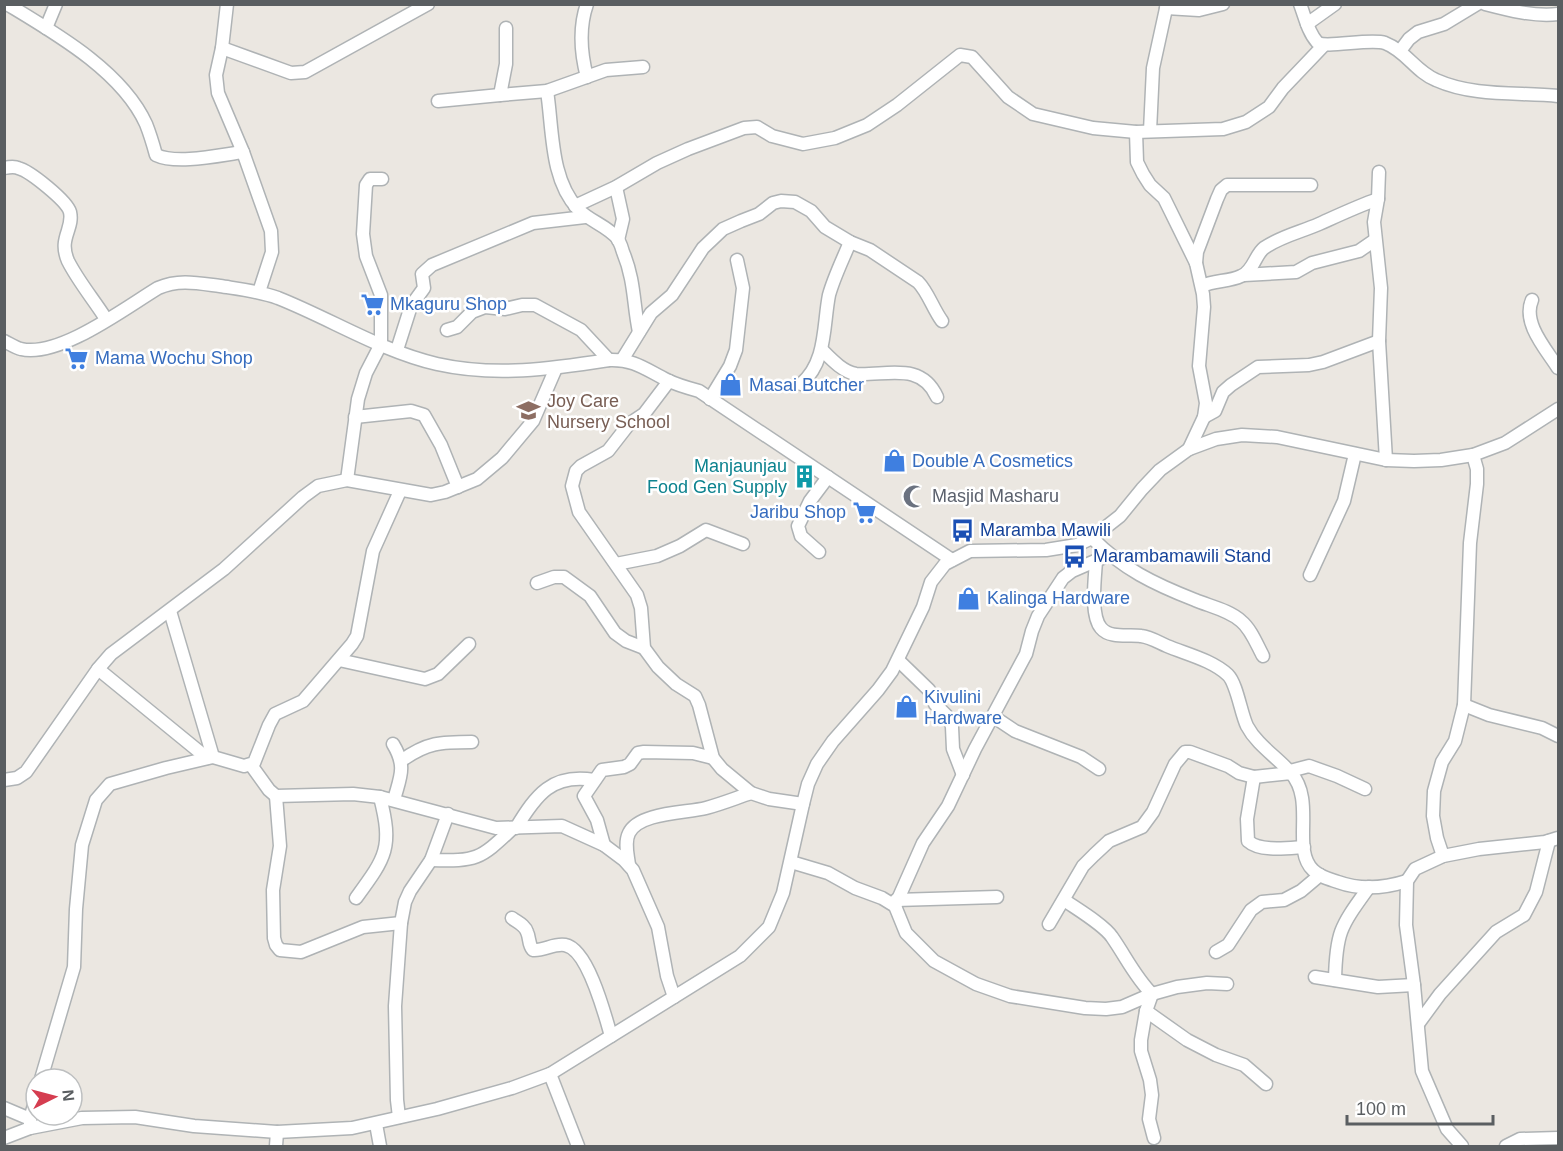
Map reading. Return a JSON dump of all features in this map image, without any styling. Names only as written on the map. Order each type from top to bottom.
[{"type":"street","points":[[7,4],[46,28],[109,75],[128,95],[146,123],[156,155],[165,159],[182,159],[243,152]]},
{"type":"street","points":[[46,28],[56,4]]},
{"type":"street","points":[[228,4],[216,75],[218,93],[243,152],[272,241],[272,252],[259,292]]},
{"type":"street","points":[[222,48],[291,73],[305,72],[428,4]]},
{"type":"street","points":[[587,4],[582,24],[583,56],[587,77]]},
{"type":"street","points":[[1150,131],[1153,68],[1167,6],[1199,10],[1222,4]]},
{"type":"street","points":[[1300,4],[1307,24],[1318,43],[1324,45],[1355,41],[1381,42],[1400,51],[1435,80],[1470,91],[1558,96]]},
{"type":"street","points":[[1307,24],[1335,4]]},
{"type":"street","points":[[1400,51],[1418,32],[1444,24],[1477,4]]},
{"type":"street","points":[[1485,4],[1524,12],[1558,14]]},
{"type":"street","points":[[500,95],[506,64],[506,28]]},
{"type":"street","points":[[575,206],[616,187],[688,148],[744,129],[758,127],[772,136],[803,144],[835,138],[867,125],[960,55],[972,57],[1008,97],[1033,114],[1093,128],[1136,132],[1223,129],[1246,122],[1269,107],[1283,88],[1324,45]]},
{"type":"street","points":[[438,101],[547,92],[606,70],[643,67]]},
{"type":"street","points":[[547,92],[563,187],[585,217],[618,240],[633,279],[635,314],[639,332]]},
{"type":"street","points":[[1136,132],[1137,162],[1150,184],[1164,198],[1196,263],[1202,286],[1204,307],[1199,366],[1206,404],[1204,417],[1189,449]]},
{"type":"street","points":[[4,168],[17,167],[64,201],[70,211],[71,222],[65,235],[64,248],[68,260],[106,319]]},
{"type":"street","points":[[1379,172],[1374,222],[1381,288],[1379,341],[1386,460]]},
{"type":"street","points":[[347,480],[358,399],[366,373],[381,344],[381,295],[366,256],[363,230],[366,185],[370,179],[382,179]]},
{"type":"street","points":[[1196,263],[1197,252],[1217,199],[1221,190],[1227,185],[1311,185]]},
{"type":"street","points":[[616,187],[623,219],[618,240]]},
{"type":"street","points":[[1244,275],[1262,250],[1272,244],[1293,233],[1378,199]]},
{"type":"street","points":[[622,360],[651,313],[672,295],[703,248],[723,230],[741,220],[759,214],[773,202],[781,201],[795,202],[812,211],[825,226],[850,242],[870,249],[918,282],[942,321]]},
{"type":"street","points":[[398,350],[411,306],[424,288],[422,274],[432,265],[533,223],[585,217]]},
{"type":"street","points":[[1202,286],[1244,275],[1296,272],[1312,263],[1359,251],[1376,240]]},
{"type":"street","points":[[801,384],[811,372],[822,350],[830,293],[850,242]]},
{"type":"street","points":[[710,399],[730,366],[736,350],[743,288],[737,260]]},
{"type":"street","points":[[4,341],[21,349],[46,348],[78,337],[158,288],[171,282],[186,281],[259,292],[278,298],[381,344],[434,363],[463,369],[528,371],[609,360],[634,362],[669,381],[699,391],[952,560]]},
{"type":"street","points":[[1532,300],[1530,321],[1558,368]]},
{"type":"street","points":[[447,330],[457,327],[472,312],[485,307],[505,309],[522,304],[535,304],[581,330],[609,360]]},
{"type":"street","points":[[1204,417],[1215,411],[1223,392],[1258,367],[1309,365],[1323,362],[1379,341]]},
{"type":"street","points":[[822,350],[845,370],[855,374],[880,372],[913,374],[926,382],[937,396]]},
{"type":"street","points":[[4,780],[17,778],[26,772],[111,654],[224,569],[303,497],[318,486],[347,480],[431,495],[477,479],[492,468],[533,421],[556,368]]},
{"type":"street","points":[[669,381],[644,414],[629,424],[608,451],[576,471],[572,486],[579,512],[640,601],[644,648],[658,667],[676,684],[695,696],[713,758],[722,769],[751,793],[769,799],[803,804]]},
{"type":"street","points":[[84,1119],[135,1118],[194,1126],[277,1132],[352,1128],[376,1124],[512,1088],[550,1074],[740,956],[769,927],[783,893],[808,784],[817,764],[833,741],[878,690],[898,660],[923,607],[931,582],[945,564],[970,551],[1046,550],[1077,545],[1092,538],[1120,516],[1160,471],[1189,449],[1216,439],[1242,435],[1277,437],[1386,460],[1414,461],[1473,455],[1505,443],[1558,409]]},
{"type":"street","points":[[355,417],[411,411],[424,416],[441,445],[458,487]]},
{"type":"street","points":[[1310,575],[1344,501],[1355,454]]},
{"type":"street","points":[[1443,856],[1433,816],[1434,791],[1442,762],[1455,741],[1464,705],[1470,543],[1477,484],[1477,469],[1473,455]]},
{"type":"street","points":[[819,552],[801,536],[798,526],[805,510],[828,477]]},
{"type":"street","points":[[251,765],[275,714],[303,700],[357,636],[373,551],[400,491]]},
{"type":"street","points":[[616,564],[657,556],[680,546],[706,530],[743,544]]},
{"type":"street","points":[[1092,538],[1109,555],[1146,579],[1235,616],[1244,622],[1263,656]]},
{"type":"street","points":[[1109,555],[1072,571],[1057,585],[1038,616],[1026,654],[994,717],[975,748],[948,806],[923,843],[895,903],[906,933],[934,961],[976,984],[1010,996],[1085,1008],[1106,1009],[1122,1007],[1152,994],[1188,985],[1227,984]]},
{"type":"street","points":[[1096,561],[1094,593],[1096,614],[1101,628],[1110,633],[1149,638],[1212,665],[1228,675],[1247,726],[1254,737],[1291,772],[1302,793],[1304,847],[1308,864],[1320,876],[1342,884],[1369,887],[1392,886],[1407,881]]},
{"type":"street","points":[[537,583],[564,577],[591,596],[615,633],[626,641],[644,648]]},
{"type":"street","points":[[170,611],[210,758]]},
{"type":"street","points":[[339,660],[425,679],[438,674],[469,644]]},
{"type":"street","points":[[898,660],[928,690],[935,704],[950,719],[953,749],[963,775]]},
{"type":"street","points":[[98,669],[210,758],[244,766],[251,765]]},
{"type":"street","points":[[1464,705],[1489,715],[1542,728],[1558,736]]},
{"type":"street","points":[[994,717],[1015,731],[1081,757],[1099,769]]},
{"type":"street","points":[[401,761],[423,746],[471,742]]},
{"type":"street","points":[[393,744],[401,761],[402,774],[394,800]]},
{"type":"street","points":[[1049,924],[1083,866],[1109,841],[1142,827],[1153,812],[1175,764],[1185,752],[1254,777],[1291,772],[1302,766],[1310,766],[1365,789]]},
{"type":"street","points":[[604,845],[597,820],[584,796],[602,770],[624,767],[630,764],[638,753],[693,753],[713,758]]},
{"type":"street","points":[[45,1067],[74,967],[82,845],[96,800],[110,784],[210,758]]},
{"type":"street","points":[[251,765],[276,796],[353,794],[394,800],[496,828],[562,826],[604,845],[629,865]]},
{"type":"street","points":[[1254,777],[1247,819],[1248,841],[1251,844],[1266,847],[1304,847]]},
{"type":"street","points":[[431,860],[464,861],[488,852],[514,828],[527,808],[547,790],[568,778],[594,780]]},
{"type":"street","points":[[674,998],[667,976],[658,927],[629,865],[626,842],[629,832],[639,823],[666,814],[709,807],[751,793]]},
{"type":"street","points":[[276,796],[280,846],[273,890],[274,938],[280,950],[302,952],[363,927],[401,923]]},
{"type":"street","points":[[356,898],[372,876],[387,844],[387,830],[380,797]]},
{"type":"street","points":[[399,1118],[395,1006],[401,923],[410,891],[431,860],[448,814]]},
{"type":"street","points":[[1418,1024],[1440,994],[1496,932],[1524,915],[1536,892],[1554,839],[1443,856],[1415,869],[1407,881],[1406,925],[1422,1071],[1447,1129],[1462,1146]]},
{"type":"street","points":[[791,862],[828,873],[855,888],[895,903],[997,897]]},
{"type":"street","points":[[1216,952],[1228,945],[1251,910],[1262,902],[1284,900],[1301,891],[1320,876]]},
{"type":"street","points":[[1335,980],[1337,938],[1344,923],[1369,887]]},
{"type":"street","points":[[1064,900],[1112,936],[1127,963],[1152,994]]},
{"type":"street","points":[[512,918],[529,934],[529,946],[533,950],[565,944],[579,954],[593,982],[611,1036]]},
{"type":"street","points":[[1315,977],[1378,987],[1414,985]]},
{"type":"street","points":[[1152,994],[1146,1011],[1141,1051],[1150,1080],[1152,1095],[1149,1119],[1154,1138]]},
{"type":"street","points":[[1146,1011],[1187,1040],[1216,1055],[1244,1065],[1266,1084]]},
{"type":"street","points":[[550,1074],[578,1146]]},
{"type":"street","points":[[4,1108],[24,1120]]},
{"type":"street","points":[[376,1124],[380,1146]]},
{"type":"street","points":[[4,1138],[24,1126]]},
{"type":"street","points":[[276,1146],[277,1132]]},
{"type":"street","points":[[1506,1146],[1520,1139],[1558,1138]]},
{"type":"place","name":"Mkaguru Shop","points":[[372,304]]},
{"type":"place","name":"Mama Wochu Shop","points":[[77,358]]},
{"type":"place","name":"Masai Butcher","points":[[731,385]]},
{"type":"place","name":"Joy Care Nursery School","points":[[529,411]]},
{"type":"place","name":"Double A Cosmetics","points":[[894,461]]},
{"type":"place","name":"Manjaunjau Food Gen Supply","points":[[805,476]]},
{"type":"place","name":"Masjid Masharu","points":[[914,496]]},
{"type":"place","name":"Jaribu Shop","points":[[864,512]]},
{"type":"place","name":"Maramba Mawili","points":[[962,530]]},
{"type":"place","name":"Marambamawili Stand","points":[[1075,556]]},
{"type":"place","name":"Kalinga Hardware","points":[[969,598]]},
{"type":"place","name":"Kivulini Hardware","points":[[906,707]]}]
